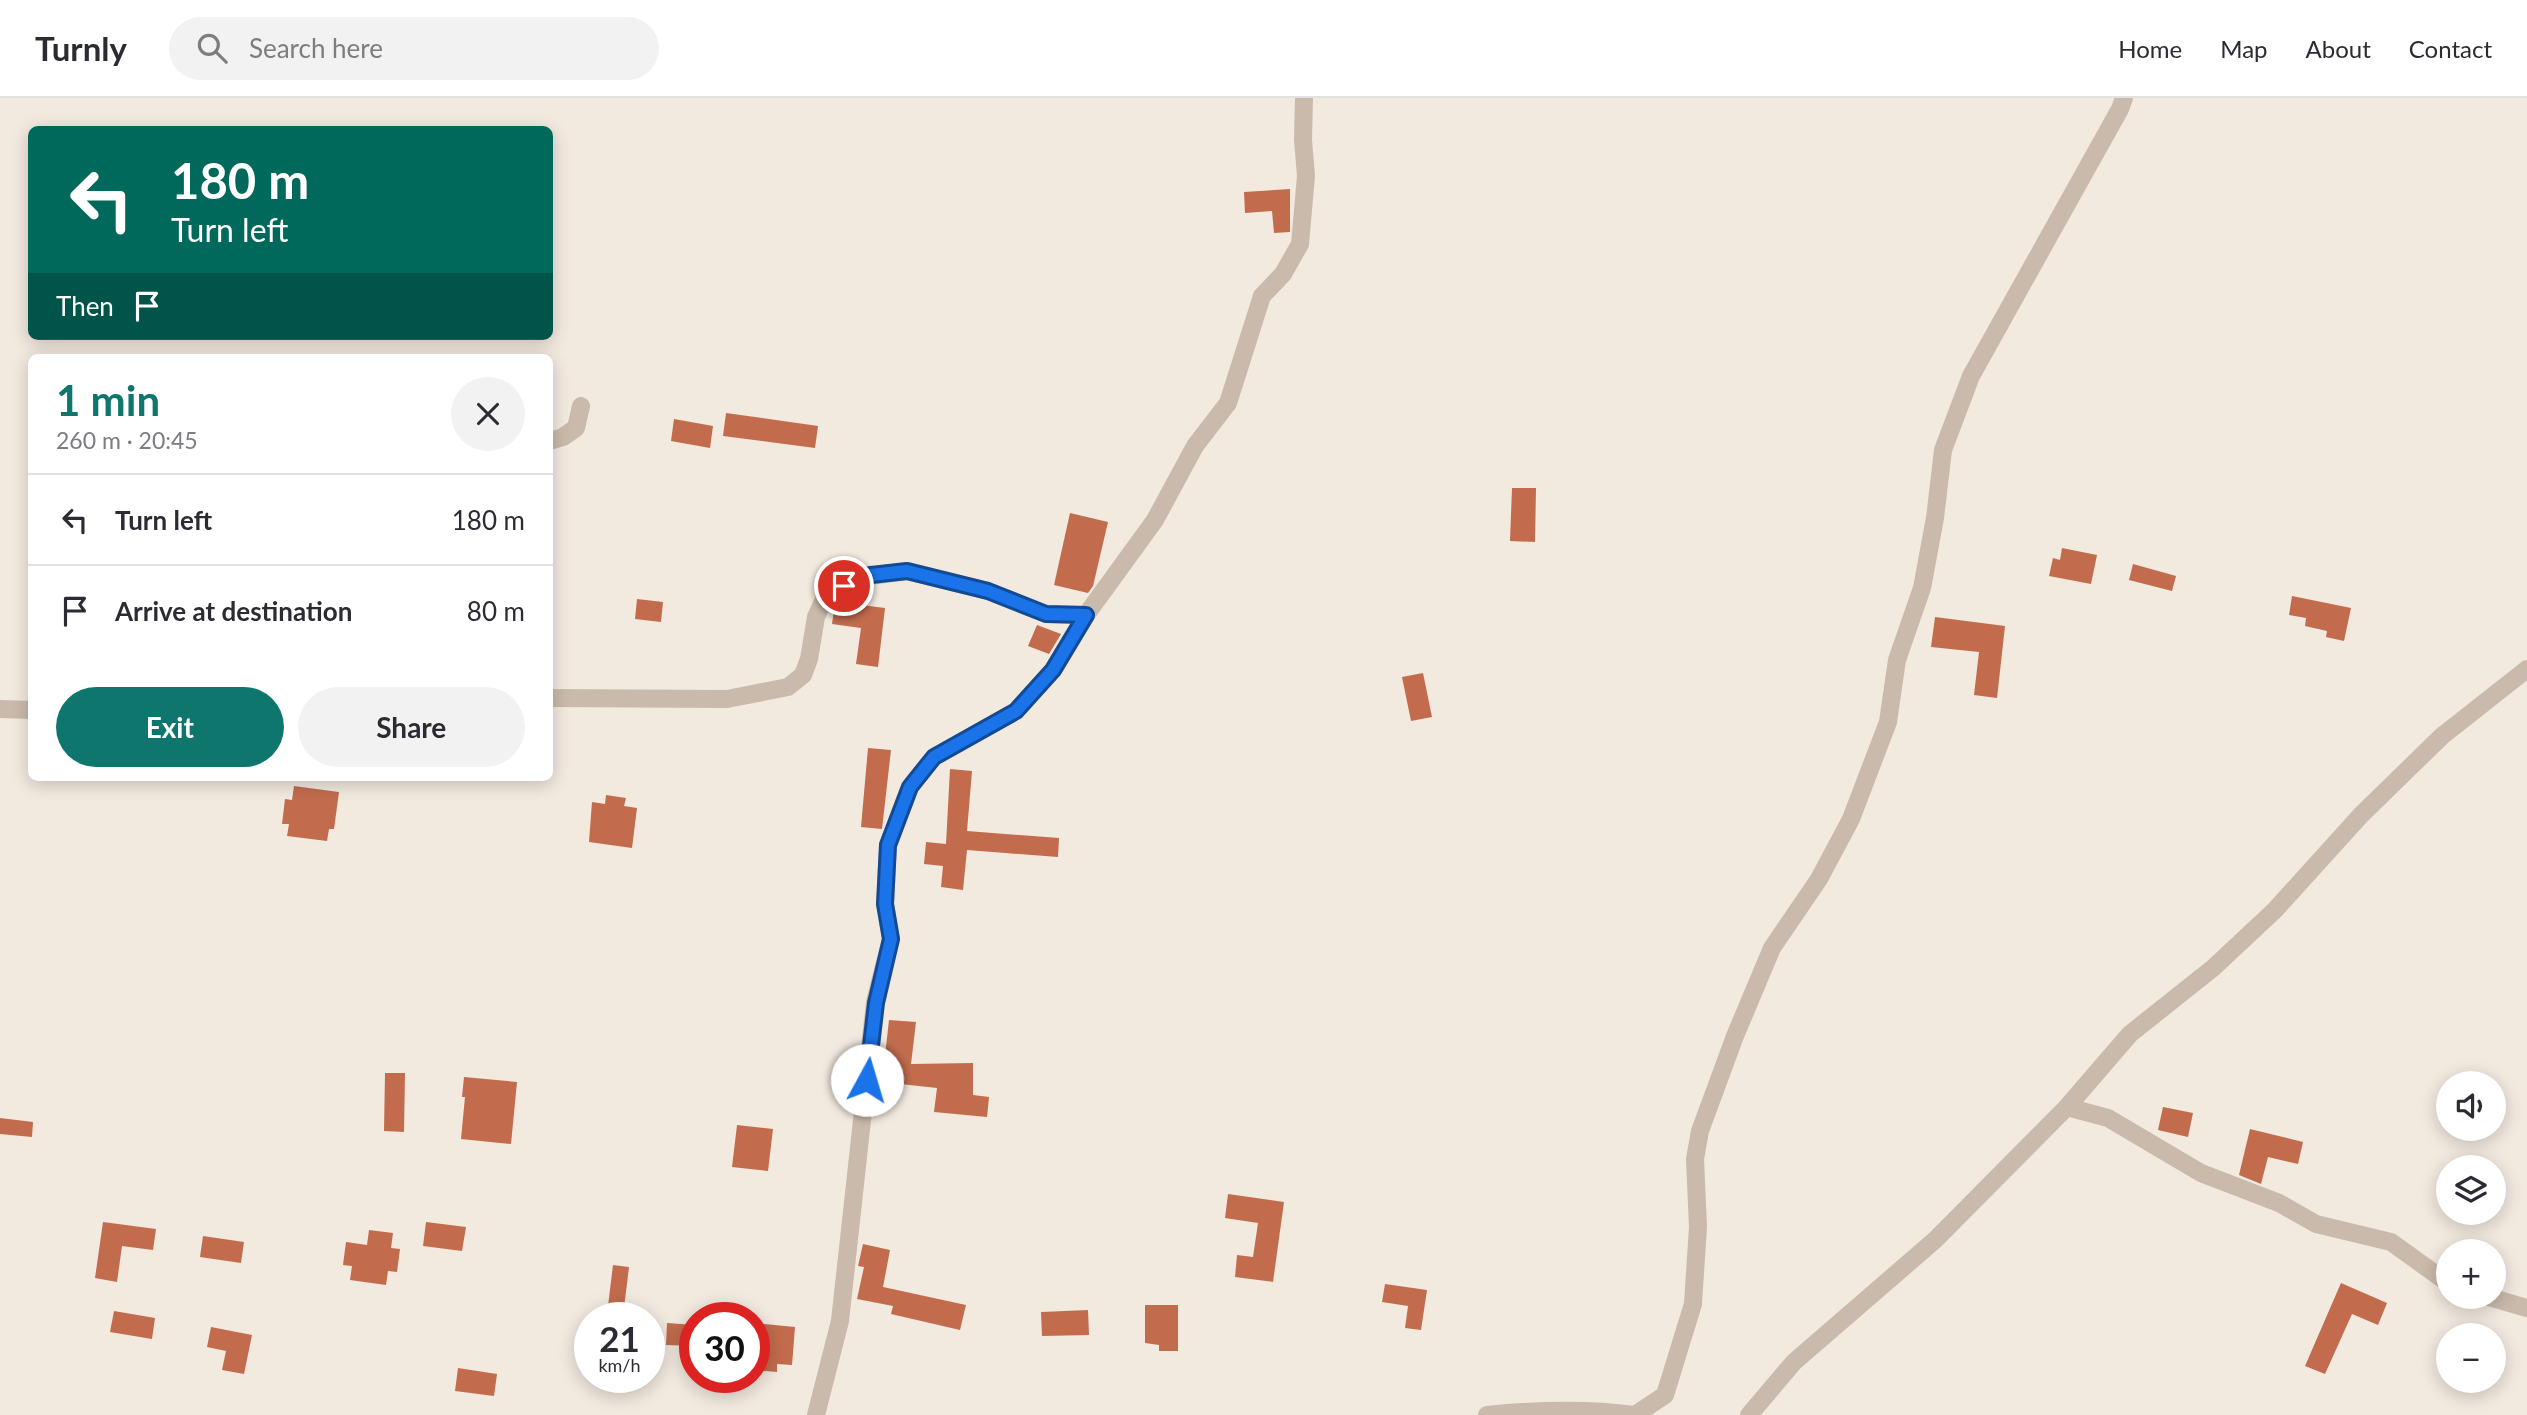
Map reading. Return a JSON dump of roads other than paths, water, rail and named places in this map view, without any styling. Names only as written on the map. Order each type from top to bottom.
[{"type":"street","points":[[816,1415],[840,1321],[876,1003],[891,939],[885,904],[888,845],[910,787],[934,757],[1016,711],[1053,670],[1086,615],[1155,520],[1195,446],[1228,404],[1262,296],[1283,274],[1300,244],[1306,176],[1304,98]]},
{"type":"street","points":[[1487,1415],[1545,1410],[1606,1411],[1634,1415],[1665,1395],[1693,1304],[1698,1227],[1695,1159],[1700,1131],[1735,1036],[1772,948],[1819,879],[1851,819],[1888,722],[1897,660],[1922,588],[1935,518],[1943,450],[1971,376],[2124,98]]},
{"type":"street","points":[[553,440],[576,428],[581,406]]},
{"type":"street","points":[[553,698],[727,699],[788,687],[803,675],[809,659],[816,617],[826,595],[862,576],[907,571],[988,591],[1046,614],[1086,615]]},
{"type":"street","points":[[1749,1415],[1794,1362],[1934,1240],[2067,1107],[2130,1034],[2213,968],[2266,918],[2361,815],[2442,736],[2527,668]]},
{"type":"street","points":[[0,709],[28,710]]},
{"type":"street","points":[[2067,1107],[2108,1118],[2201,1173],[2279,1203],[2316,1224],[2391,1241],[2436,1274]]},
{"type":"street","points":[[2506,1302],[2527,1308]]}]
